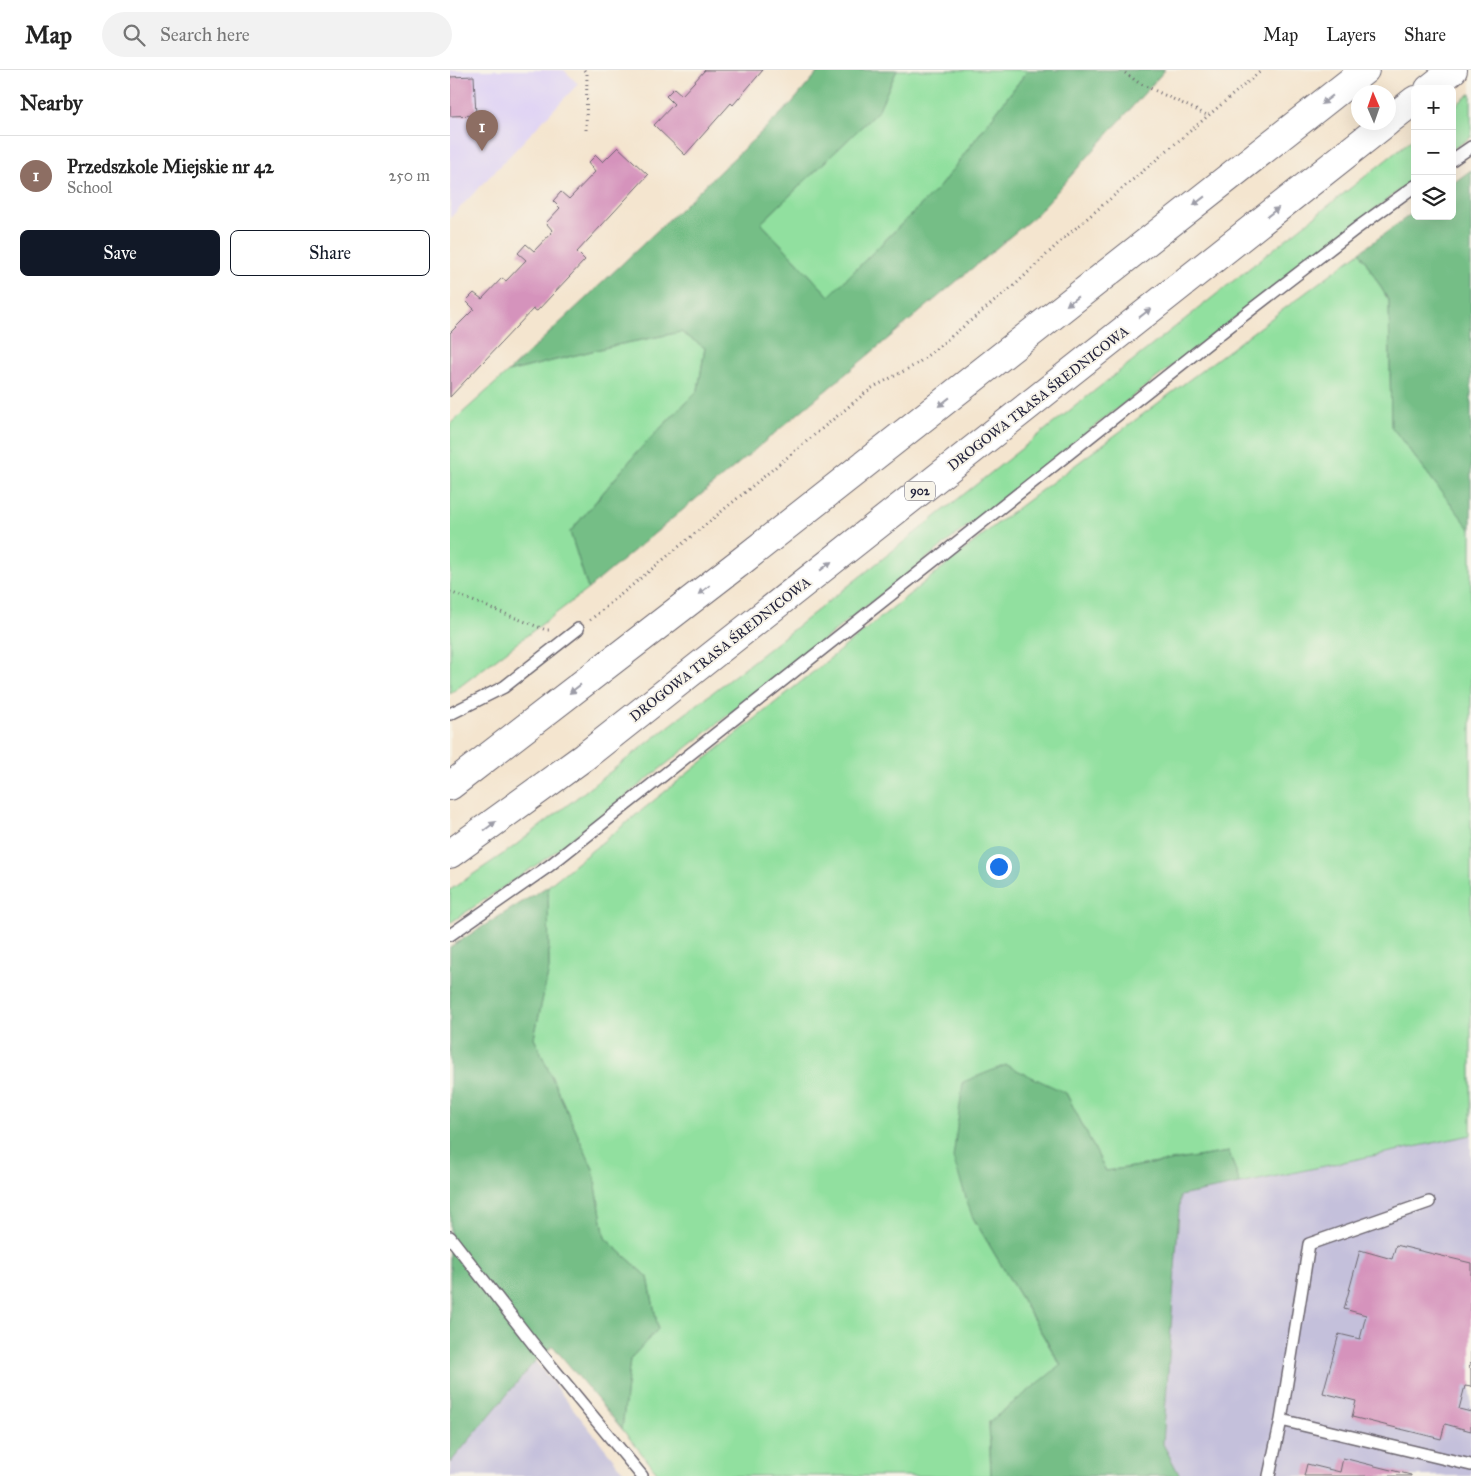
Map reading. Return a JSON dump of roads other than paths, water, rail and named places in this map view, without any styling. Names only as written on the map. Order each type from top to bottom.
[{"type":"main road","points":[[450,786],[743,560],[1365,70]]},
{"type":"main road","points":[[1434,85],[1453,70]]},
{"type":"main road","name":"DROGOWA TRASA ŚREDNICOWA","points":[[1396,115],[1411,103]]},
{"type":"main road","name":"DROGOWA TRASA ŚREDNICOWA","points":[[450,854],[584,757],[1378,130]]},
{"type":"lane","points":[[1456,157],[1471,147]]},
{"type":"lane","points":[[450,935],[549,866],[1234,323],[1411,189]]},
{"type":"lane","points":[[450,714],[504,687],[578,629]]},
{"type":"lane","points":[[1269,1476],[1281,1420],[1309,1244],[1429,1202]]},
{"type":"lane","points":[[450,1237],[538,1350],[642,1476]]},
{"type":"lane","points":[[1281,1420],[1471,1465]]},
{"type":"place","name":"Przedszkole Miejskie nr 42","points":[[482,151]]}]
